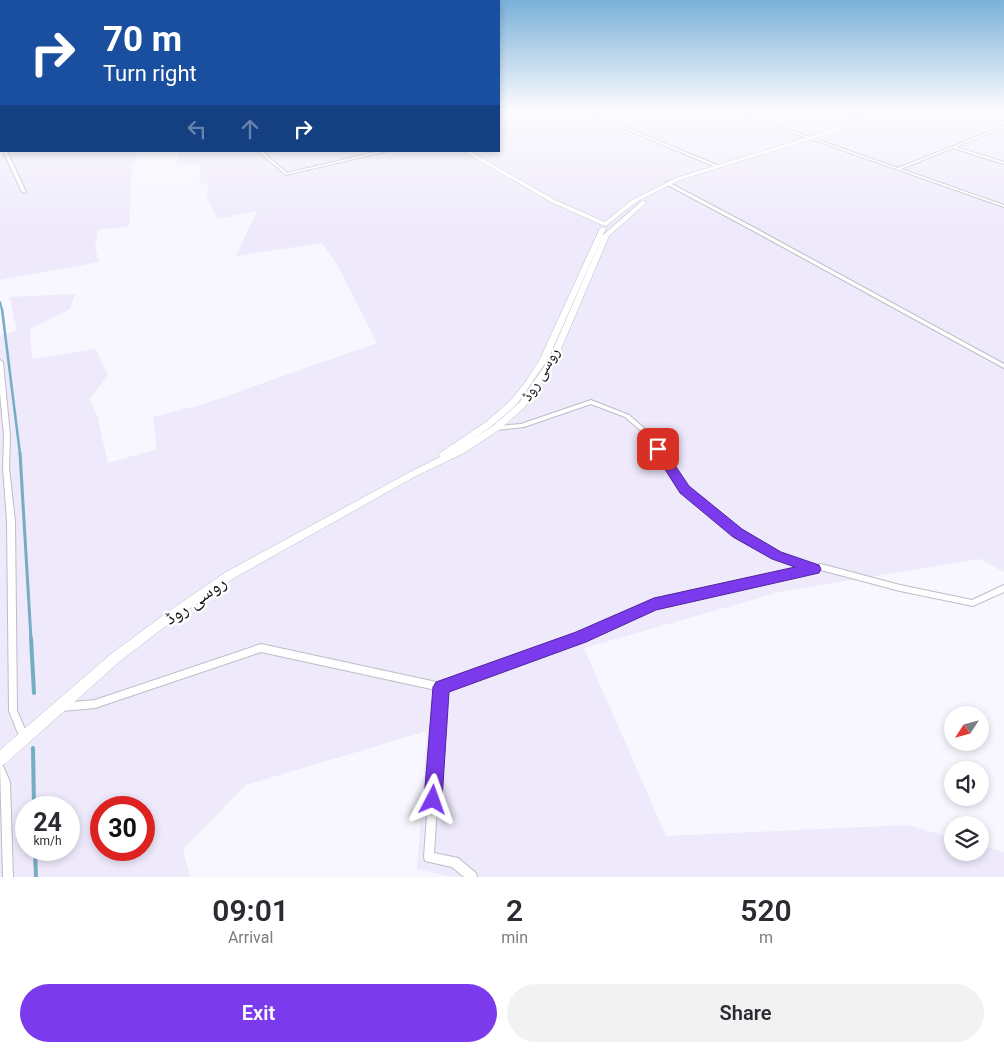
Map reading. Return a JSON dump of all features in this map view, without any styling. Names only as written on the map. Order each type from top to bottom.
[{"type":"main road","points":[[467,152],[573,210],[607,226]]},
{"type":"main road","name":"روسی روڈ","points":[[413,474],[489,424],[514,402],[544,359],[560,321],[607,226],[670,184],[716,166],[764,152]]},
{"type":"main road","name":"روسی روڈ","points":[[670,184],[769,152]]},
{"type":"main road","name":"روسی روڈ","points":[[0,759],[5,750],[24,738],[115,658],[176,612],[230,575],[413,474],[461,451],[496,428],[522,405],[552,361],[606,235],[607,226]]},
{"type":"street","points":[[5,152],[24,192]]},
{"type":"street","points":[[261,152],[286,174],[382,152]]},
{"type":"street","points":[[682,152],[716,166]]},
{"type":"street","points":[[851,152],[1004,206]]},
{"type":"street","points":[[898,169],[940,152]]},
{"type":"street","points":[[968,152],[1004,163]]},
{"type":"street","points":[[670,184],[772,237],[904,313],[1004,366]]},
{"type":"street","points":[[0,362],[7,436],[6,468],[10,521],[13,711],[24,738]]},
{"type":"street","points":[[496,428],[522,426],[591,402],[627,416],[650,436],[684,489],[737,533],[776,555],[814,569]]},
{"type":"street","points":[[58,708],[95,704],[261,648],[441,687],[580,637],[654,604],[821,567],[900,588],[972,603],[1004,588]]},
{"type":"street","points":[[441,687],[429,857],[454,862],[472,877]]},
{"type":"street","points":[[0,769],[5,782],[8,877]]},
{"type":"shaded area","points":[[0,152],[137,152],[132,165],[129,226],[98,230],[95,247],[99,262],[0,280]]},
{"type":"shaded area","points":[[180,152],[1004,152],[1004,572],[980,559],[783,591],[584,648],[666,836],[908,825],[944,836],[944,861],[989,861],[989,848],[1004,852],[1004,877],[453,877],[417,869],[427,731],[246,785],[183,849],[190,877],[0,877],[0,336],[17,331],[10,297],[75,294],[70,309],[30,329],[32,359],[96,349],[108,376],[89,399],[97,415],[108,463],[157,449],[153,417],[204,404],[377,343],[338,266],[322,243],[236,256],[257,211],[217,219],[207,198],[209,184],[199,183],[201,164],[175,166]]},
{"type":"waterway","points":[[0,302],[2,310]]},
{"type":"waterway","points":[[2,309],[20,454]]},
{"type":"waterway","points":[[20,453],[31,639]]},
{"type":"waterway","points":[[31,638],[34,693]]},
{"type":"waterway","points":[[33,748],[34,796]]},
{"type":"waterway","points":[[35,861],[36,877]]},
{"type":"route","points":[[433,800],[441,687],[580,637],[654,604],[814,569],[776,555],[737,533],[684,489],[658,449]]}]
